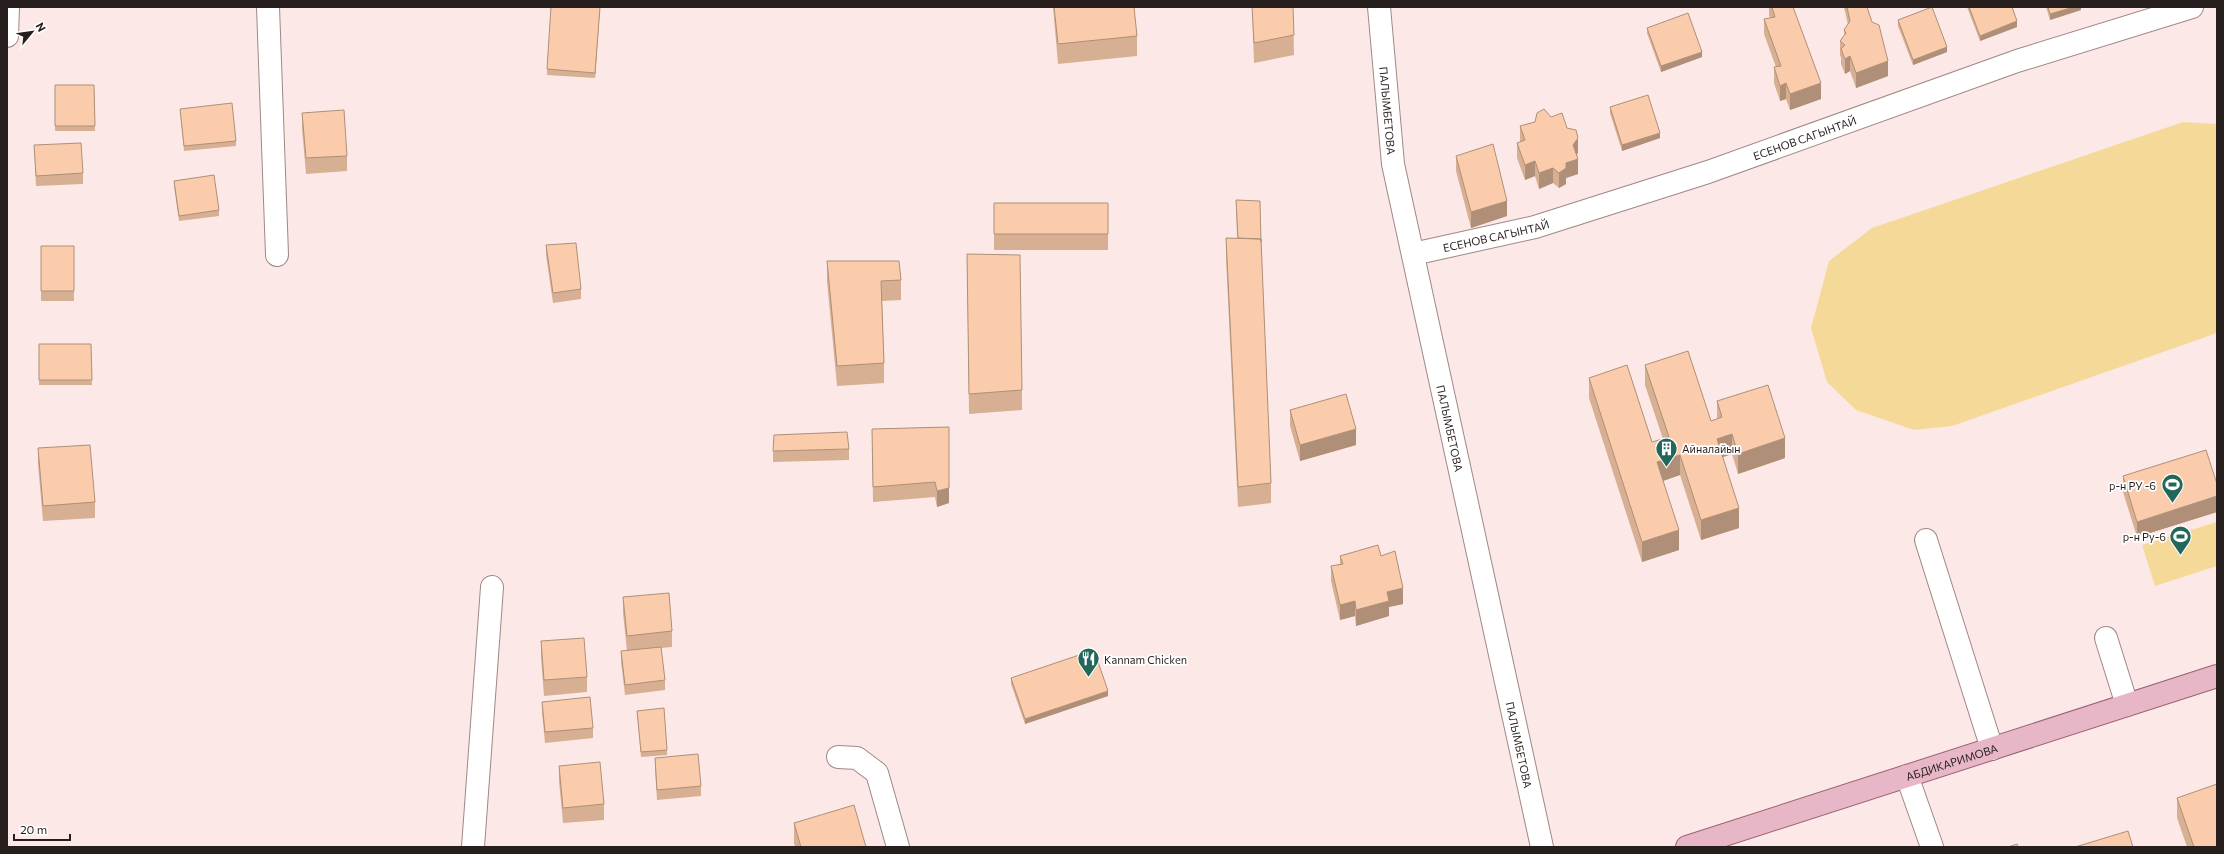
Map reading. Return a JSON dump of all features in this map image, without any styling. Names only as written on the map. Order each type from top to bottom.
[{"type":"main road","name":"АБДИКАРИМОВА","points":[[1687,847],[2217,676]]},
{"type":"street","points":[[7,36],[8,7]]},
{"type":"street","points":[[268,7],[277,255]]},
{"type":"street","name":"ПАЛЫМБЕТОВА","points":[[1379,7],[1394,164],[1542,847]]},
{"type":"street","name":"ЕСЕНОВ САГЫНТАЙ","points":[[1413,254],[1535,227],[1565,218],[1708,172],[2017,61],[2192,7]]},
{"type":"street","points":[[1926,540],[1992,749]]},
{"type":"street","points":[[473,847],[492,587]]},
{"type":"street","points":[[2106,638],[2127,705]]},
{"type":"street","points":[[838,757],[857,758],[877,773],[898,847]]},
{"type":"street","points":[[1907,776],[1932,847]]},
{"type":"shaded area","points":[[2183,122],[2217,124],[2217,333],[1952,426],[1914,430],[1856,410],[1827,382],[1811,328],[1829,261],[1872,228]]},
{"type":"shaded area","name":"р-н Ру-6","points":[[2217,522],[2217,566],[2155,586],[2142,545]]},
{"type":"building","points":[[551,7],[600,7],[595,73],[547,69]]},
{"type":"building","points":[[1054,7],[1134,7],[1137,36],[1058,44]]},
{"type":"building","points":[[1252,7],[1293,7],[1294,35],[1254,43]]},
{"type":"building","points":[[1772,7],[1793,7],[1821,83],[1790,94],[1786,83],[1780,86],[1774,67],[1781,66],[1764,19],[1775,17]]},
{"type":"building","points":[[1847,7],[1867,7],[1872,22],[1879,25],[1888,61],[1856,73],[1850,56],[1845,59],[1841,49],[1845,45],[1840,41],[1846,33],[1844,30],[1850,21]]},
{"type":"building","points":[[1932,7],[1947,47],[1913,60],[1898,20]]},
{"type":"building","points":[[1969,7],[2012,7],[2017,21],[1980,36]]},
{"type":"building","points":[[2048,7],[2074,7],[2050,14]]},
{"type":"building","points":[[1688,13],[1702,52],[1661,66],[1647,28]]},
{"type":"building","points":[[55,85],[94,85],[95,126],[55,126]]},
{"type":"building","points":[[1648,95],[1660,133],[1622,145],[1610,107]]},
{"type":"building","points":[[232,103],[236,141],[184,146],[180,109]]},
{"type":"building","points":[[1544,109],[1551,117],[1562,113],[1567,128],[1576,130],[1578,138],[1573,145],[1578,159],[1566,163],[1566,168],[1559,173],[1553,168],[1539,173],[1535,161],[1525,165],[1517,143],[1525,140],[1520,126],[1535,122],[1537,113]]},
{"type":"building","points":[[344,110],[347,156],[306,158],[302,113]]},
{"type":"building","points":[[81,143],[83,173],[36,176],[34,145]]},
{"type":"building","points":[[1493,144],[1507,201],[1471,212],[1456,156]]},
{"type":"building","points":[[214,175],[219,210],[179,216],[174,181]]},
{"type":"building","points":[[1236,200],[1260,201],[1261,239],[1238,238]]},
{"type":"building","points":[[994,203],[1108,203],[1108,234],[994,234]]},
{"type":"building","points":[[1226,238],[1261,239],[1271,483],[1238,487]]},
{"type":"building","points":[[576,243],[581,289],[553,293],[546,245]]},
{"type":"building","points":[[41,246],[74,246],[74,291],[41,291]]},
{"type":"building","points":[[967,254],[1020,255],[1022,390],[969,394]]},
{"type":"building","points":[[827,261],[899,261],[901,280],[881,281],[884,363],[837,366]]},
{"type":"building","points":[[39,344],[91,344],[92,380],[39,380]]},
{"type":"building","name":"Айналайын","points":[[1688,351],[1711,421],[1722,417],[1717,401],[1768,385],[1785,438],[1738,454],[1732,434],[1717,439],[1739,508],[1701,520],[1680,455],[1657,462],[1679,530],[1642,542],[1589,378],[1627,365],[1652,442],[1669,437],[1645,365]]},
{"type":"building","points":[[1346,394],[1356,429],[1300,445],[1290,410]]},
{"type":"building","points":[[949,427],[949,488],[937,491],[935,482],[873,487],[872,429]]},
{"type":"building","points":[[847,432],[849,449],[773,451],[774,435]]},
{"type":"building","points":[[90,445],[95,502],[43,506],[38,448]]},
{"type":"building","name":"р-н РУ -6","points":[[2206,450],[2217,484],[2217,496],[2137,522],[2123,476]]},
{"type":"building","points":[[1378,545],[1381,556],[1395,551],[1403,588],[1387,592],[1389,601],[1356,610],[1355,601],[1340,605],[1331,566],[1343,564],[1340,556]]},
{"type":"building","points":[[669,593],[672,631],[627,636],[623,597]]},
{"type":"building","points":[[584,638],[587,677],[544,680],[541,641]]},
{"type":"building","points":[[661,647],[665,680],[625,685],[621,651]]},
{"type":"building","points":[[1094,650],[1108,691],[1025,719],[1011,678]]},
{"type":"building","points":[[590,697],[593,728],[545,732],[542,702]]},
{"type":"building","points":[[664,708],[667,750],[641,752],[637,711]]},
{"type":"building","points":[[698,754],[701,786],[657,790],[655,758]]},
{"type":"building","points":[[600,762],[604,804],[563,808],[559,766]]},
{"type":"building","points":[[2217,784],[2217,847],[2194,847],[2177,798]]},
{"type":"building","points":[[854,805],[866,847],[801,847],[794,823]]},
{"type":"building","points":[[2128,831],[2133,847],[2075,847]]},
{"type":"building","points":[[2017,844],[2018,847],[2008,847]]},
{"type":"place","name":"Айналайын","points":[[1666,468]]},
{"type":"place","name":"р-н РУ -6","points":[[2172,504]]},
{"type":"place","name":"р-н Ру-6","points":[[2181,556]]},
{"type":"place","name":"Kannam Chicken","points":[[1088,678]]}]
